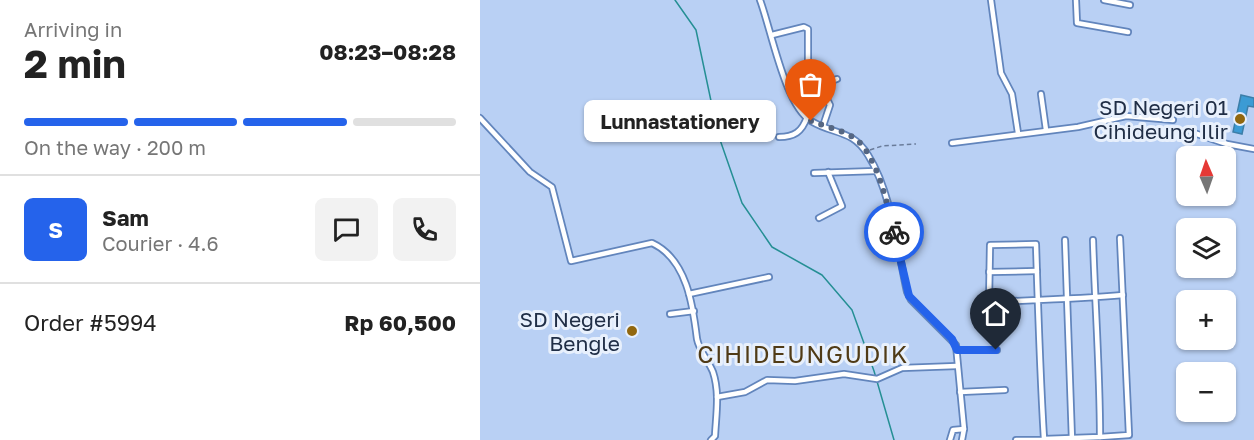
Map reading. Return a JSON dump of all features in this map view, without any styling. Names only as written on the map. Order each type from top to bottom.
[{"type":"street","points":[[760,0],[791,98],[807,117],[823,126],[851,136],[866,152],[876,171],[909,296],[952,339],[957,350],[964,429],[962,440]]},
{"type":"street","points":[[991,0],[1001,73],[1012,94],[1018,133]]},
{"type":"street","points":[[1076,0],[1077,23],[1128,32]]},
{"type":"street","points":[[1104,0],[1130,5]]},
{"type":"street","points":[[772,35],[807,27],[808,62],[830,105],[823,126]]},
{"type":"street","points":[[788,87],[820,85],[837,79]]},
{"type":"street","points":[[1041,94],[1046,130]]},
{"type":"street","points":[[952,143],[1078,127],[1126,116],[1173,120]]},
{"type":"street","points":[[779,137],[790,137],[799,132],[807,117]]},
{"type":"street","points":[[480,118],[530,172],[552,187],[571,261],[652,243],[669,256],[689,294],[694,311],[697,338],[714,374],[717,397],[715,436],[711,440]]},
{"type":"street","points":[[1191,132],[1227,144],[1254,148]]},
{"type":"street","points":[[814,173],[876,171]]},
{"type":"street","points":[[819,218],[842,206],[828,172]]},
{"type":"street","points":[[1016,440],[1129,437],[1120,238]]},
{"type":"street","points":[[1065,240],[1072,439]]},
{"type":"street","points":[[1093,240],[1100,437]]},
{"type":"street","points":[[1044,440],[1038,300],[1036,244],[990,245],[989,302],[1038,300],[1123,295]]},
{"type":"street","points":[[989,272],[1037,271]]},
{"type":"street","points":[[689,294],[769,277]]},
{"type":"street","points":[[669,314],[694,311]]},
{"type":"street","points":[[957,350],[996,350]]},
{"type":"street","points":[[717,397],[745,392],[767,380],[795,381],[844,375],[882,377],[902,368],[957,366]]},
{"type":"street","points":[[960,392],[1005,390]]},
{"type":"street","points":[[950,440],[953,430],[964,429]]},
{"type":"path","points":[[866,152],[882,146],[916,144]]},
{"type":"building","points":[[800,74],[812,75],[812,84],[800,83]]},
{"type":"building","name":"SD Negeri 01 Cihideung Ilir","points":[[1241,95],[1254,98],[1254,107],[1248,106],[1242,134],[1233,132]]},
{"type":"waterway","points":[[675,0],[696,30],[718,134],[742,203],[772,247],[822,275],[852,310],[874,371],[894,440]]},
{"type":"way so far","points":[[811,121],[851,136],[866,152],[876,171],[894,232]]},
{"type":"place","name":"SD Negeri 01 Cihideung Ilir","points":[[1240,119]]},
{"type":"place","name":"Lunnastationery","points":[[811,121]]},
{"type":"place","name":"SD Negeri Bengle","points":[[632,331]]},
{"type":"district","name":"CIHIDEUNGUDIK","points":[[803,353]]},
{"type":"route","points":[[894,232],[911,300],[952,339],[957,350],[968,348],[996,350]]}]
